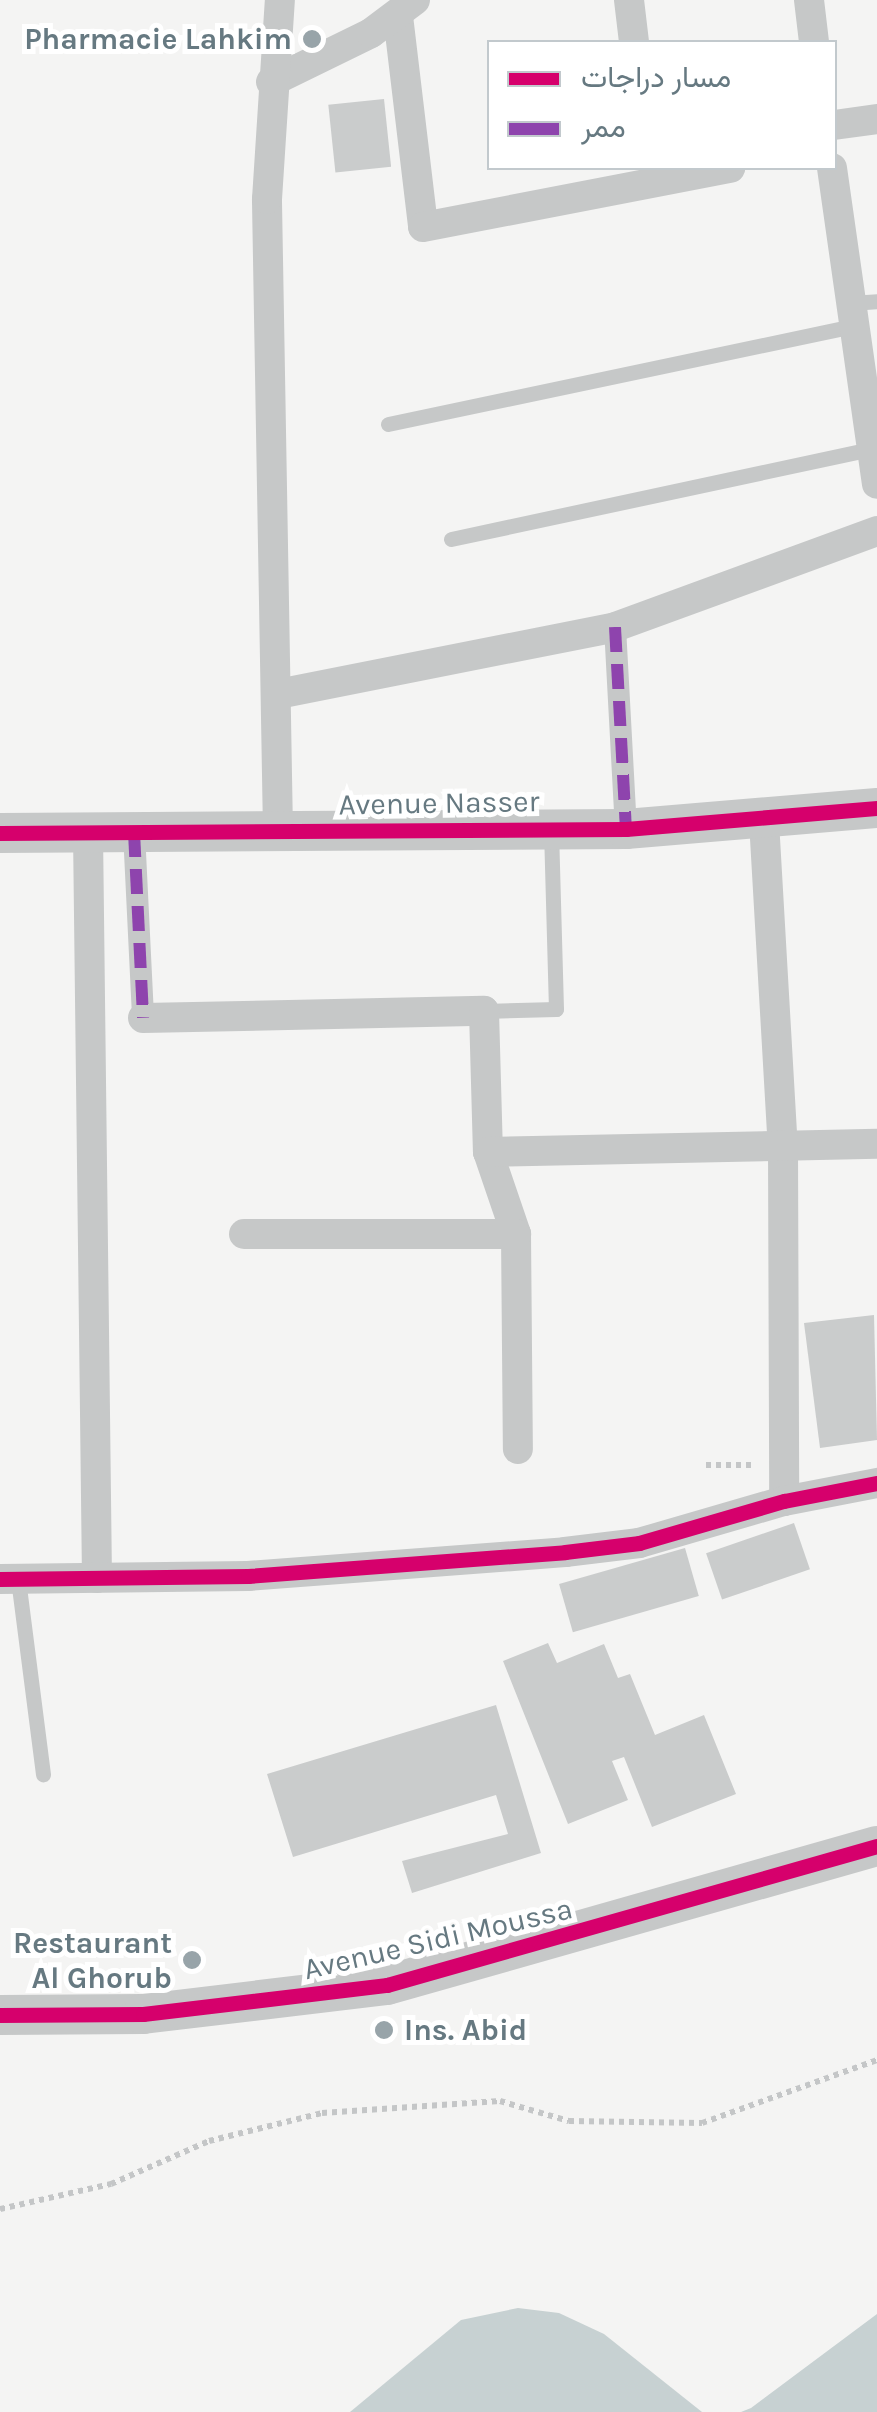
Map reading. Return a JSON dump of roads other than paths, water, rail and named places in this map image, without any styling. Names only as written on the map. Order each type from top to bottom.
[{"type":"street","points":[[278,832],[267,199],[271,82],[280,0]]},
{"type":"street","points":[[629,0],[634,40]]},
{"type":"street","points":[[809,0],[814,40]]},
{"type":"street","points":[[271,82],[407,8],[424,227],[650,173],[698,170]]},
{"type":"street","points":[[837,125],[877,119]]},
{"type":"street","points":[[832,170],[861,310],[877,484]]},
{"type":"street","points":[[278,694],[615,627],[877,531]]},
{"type":"street","points":[[615,627],[626,829]]},
{"type":"street","name":"Avenue Nasser","points":[[0,833],[626,829],[764,822],[877,808]]},
{"type":"street","points":[[764,822],[784,1148],[784,1501]]},
{"type":"street","points":[[88,832],[97,1578]]},
{"type":"street","points":[[134,832],[143,1018],[484,1011],[488,1152],[516,1234],[518,1449]]},
{"type":"street","points":[[488,1152],[877,1144]]},
{"type":"street","points":[[244,1234],[516,1234]]},
{"type":"street","points":[[9,1579],[248,1576],[583,1550],[694,1530],[784,1501],[877,1483]]},
{"type":"street","name":"Avenue Sidi Moussa","points":[[0,2015],[143,2014],[387,1986],[877,1846]]},
{"type":"lane","points":[[388,424],[861,310]]},
{"type":"lane","points":[[450,539],[872,449]]},
{"type":"lane","points":[[484,1011],[556,1009],[551,830]]},
{"type":"lane","points":[[9,1579],[43,1774]]},
{"type":"place","name":"Pharmacie Lahkim","points":[[312,39]]},
{"type":"place","name":"Restaurant Al Ghorub","points":[[192,1960]]},
{"type":"place","name":"Ins. Abid","points":[[384,2030]]}]
